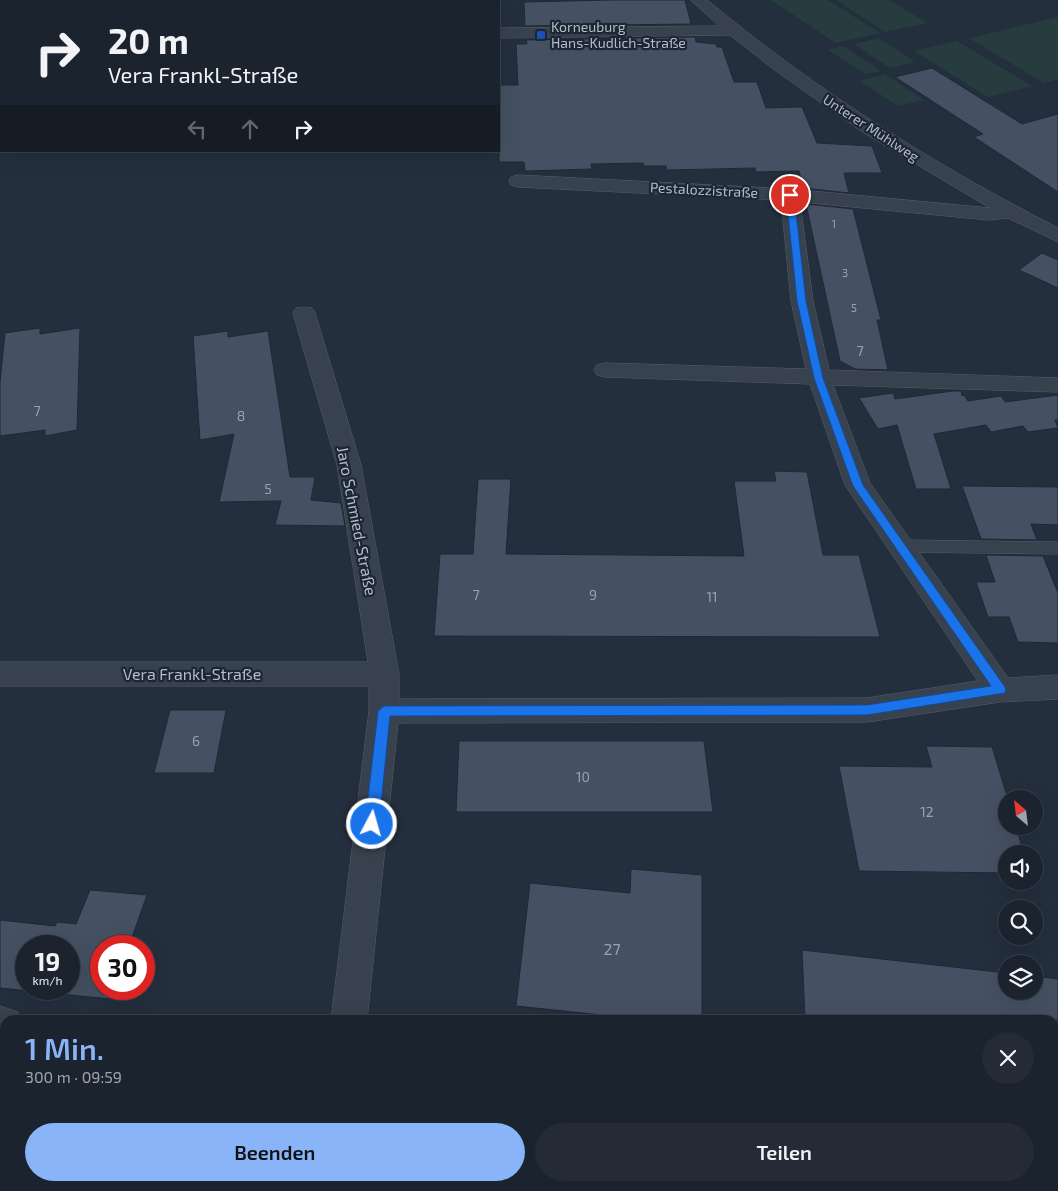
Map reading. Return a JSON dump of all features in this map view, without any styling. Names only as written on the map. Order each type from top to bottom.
[{"type":"street","name":"Unterer Mühlweg","points":[[698,0],[732,30],[810,89],[900,148],[1010,212],[1058,236]]},
{"type":"street","points":[[500,34],[732,30]]},
{"type":"street","name":"Pestalozzistraße","points":[[518,181],[790,195],[989,214],[1010,212]]},
{"type":"street","points":[[790,195],[802,301],[819,378],[858,486],[902,546],[1000,690]]},
{"type":"street","name":"Jaro Schmied-Straße","points":[[304,313],[349,465],[384,674],[384,711],[350,1015]]},
{"type":"street","points":[[605,370],[1058,385]]},
{"type":"street","name":"Vera Frankl-Straße","points":[[0,674],[384,674]]},
{"type":"street","points":[[384,711],[867,710],[1000,690],[1058,687]]},
{"type":"lane","points":[[902,546],[1058,548]]},
{"type":"green space","points":[[771,0],[828,0],[880,33],[836,43]]},
{"type":"green space","points":[[836,0],[890,0],[927,23],[885,32]]},
{"type":"green space","points":[[1058,17],[1058,79],[1044,83],[969,38]]},
{"type":"green space","points":[[879,38],[915,62],[890,68],[854,44]]},
{"type":"green space","points":[[957,41],[1032,86],[988,97],[914,51]]},
{"type":"green space","points":[[843,46],[881,71],[866,74],[828,50]]},
{"type":"green space","points":[[885,74],[924,100],[898,106],[860,81]]},
{"type":"building","points":[[685,0],[691,24],[525,26],[524,2]]},
{"type":"building","points":[[695,37],[696,42],[716,44],[717,47],[722,47],[734,82],[757,82],[766,108],[802,107],[817,143],[872,146],[882,173],[844,173],[849,193],[803,188],[799,171],[756,172],[755,168],[667,170],[666,166],[644,166],[643,163],[591,164],[592,169],[525,171],[524,162],[499,162],[500,85],[518,85],[516,44],[527,44],[526,40]]},
{"type":"building","points":[[932,68],[1022,124],[1058,114],[1058,192],[974,137],[983,134],[895,77]]},
{"type":"building","points":[[806,204],[853,209],[881,320],[877,320],[888,370],[855,369],[840,361]]},
{"type":"building","points":[[1042,253],[1058,260],[1058,288],[1019,270]]},
{"type":"building","points":[[40,328],[40,334],[80,328],[77,430],[45,436],[45,430],[0,436],[0,382],[5,333]]},
{"type":"building","points":[[228,331],[228,337],[268,331],[290,477],[315,477],[311,500],[341,503],[345,526],[275,525],[281,501],[219,502],[234,434],[200,440],[193,336]]},
{"type":"building","points":[[961,391],[962,396],[964,395],[968,401],[1001,396],[1005,402],[1058,395],[1058,420],[1055,420],[1058,428],[1028,432],[1023,426],[991,432],[986,425],[934,434],[951,489],[916,489],[897,425],[878,429],[859,398],[893,393],[895,399]]},
{"type":"building","points":[[774,471],[807,472],[823,555],[859,555],[880,637],[434,636],[440,554],[473,554],[478,479],[511,479],[506,554],[744,556],[734,481],[776,481]]},
{"type":"building","points":[[962,486],[1058,487],[1058,525],[1031,524],[1037,540],[981,539]]},
{"type":"building","points":[[986,555],[1043,556],[1058,593],[1058,643],[1018,642],[1009,617],[988,617],[976,582],[995,582]]},
{"type":"building","points":[[170,710],[226,710],[214,773],[154,773]]},
{"type":"building","points":[[459,741],[704,741],[713,812],[456,812]]},
{"type":"building","points":[[926,746],[992,747],[1005,790],[998,790],[998,835],[1019,835],[1021,845],[998,845],[998,873],[859,871],[839,766],[932,767]]},
{"type":"building","points":[[631,869],[702,875],[702,1015],[602,1015],[516,1006],[530,883],[630,893]]},
{"type":"building","points":[[90,890],[147,895],[133,935],[90,935],[90,997],[80,996],[80,935],[15,935],[15,990],[0,988],[0,920],[55,926],[57,922],[76,924]]},
{"type":"building","points":[[802,950],[998,972],[998,1000],[1043,1000],[1043,977],[1058,979],[1058,1015],[805,1015]]},
{"type":"place","name":"Korneuburg Hans-Kudlich-Straße","points":[[541,35]]},
{"type":"route","points":[[372,824],[384,711],[718,712],[867,710],[1000,690],[902,546],[858,486],[819,378],[802,301],[790,195]]}]
